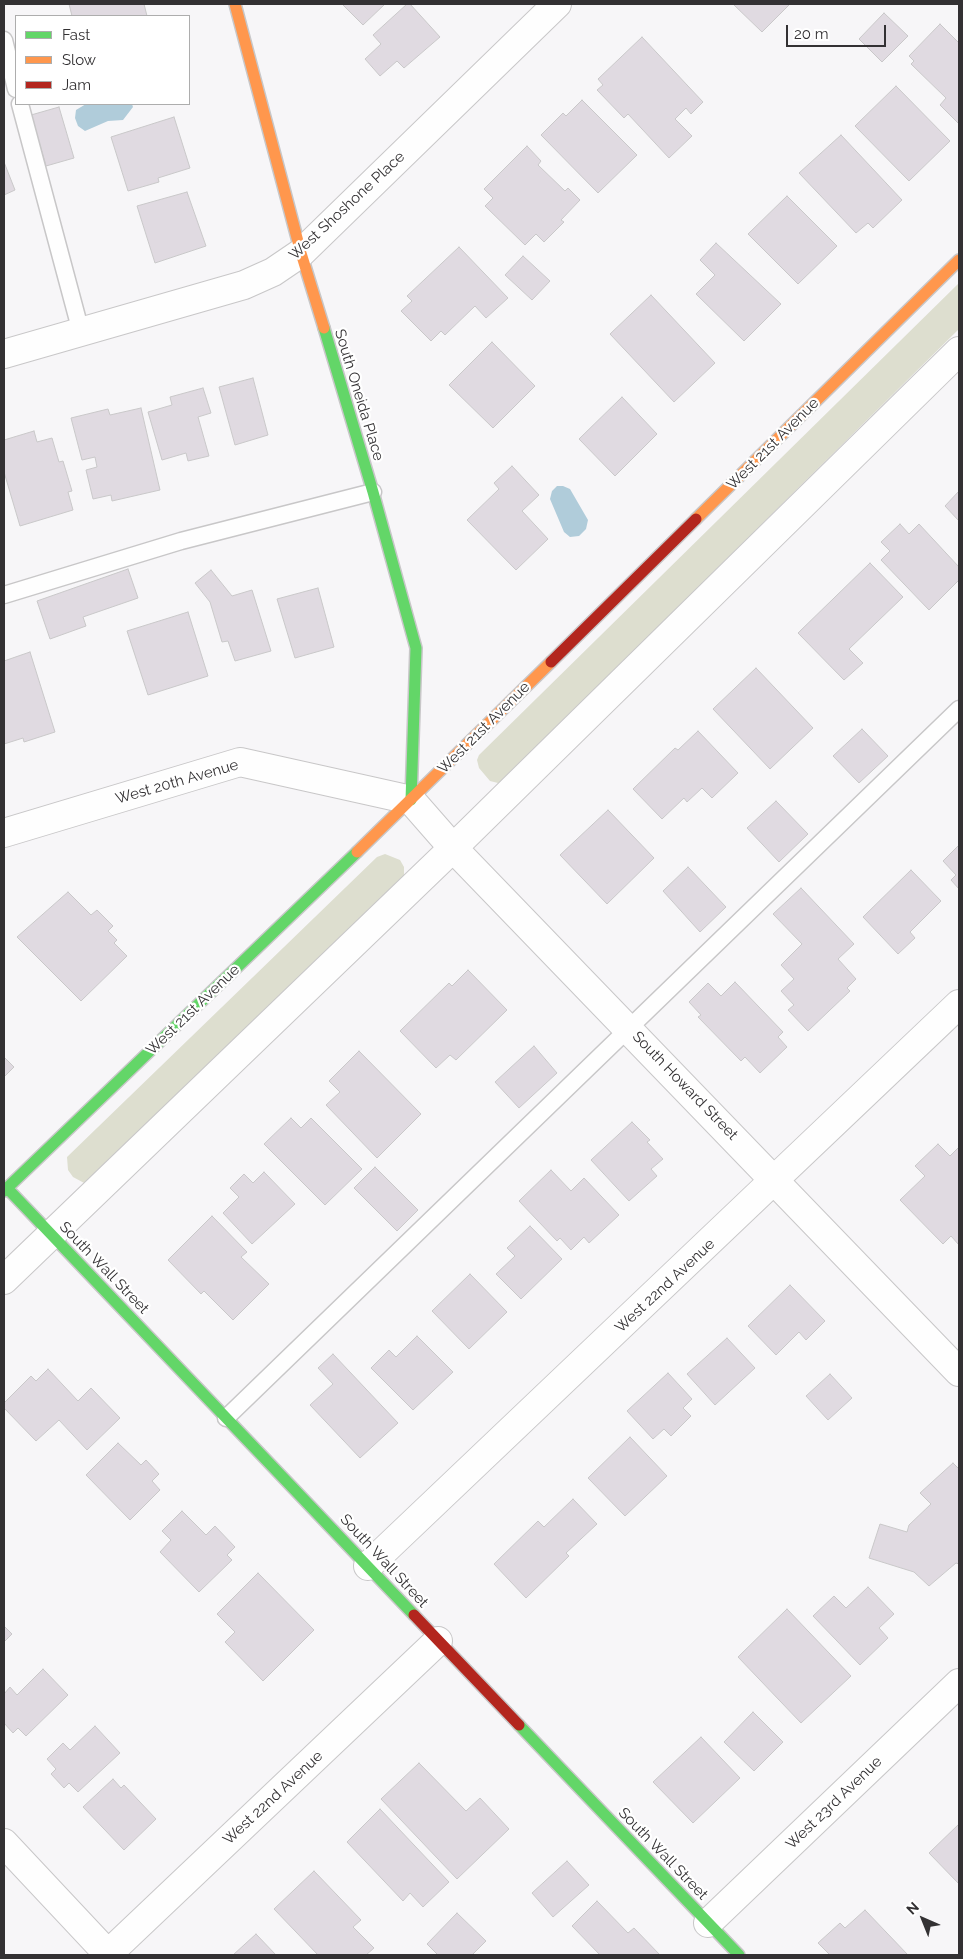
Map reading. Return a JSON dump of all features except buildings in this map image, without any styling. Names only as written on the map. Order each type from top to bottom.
[{"type":"street","name":"South Oneida Place","points":[[236,4],[301,253],[373,492],[416,648],[411,800]]},
{"type":"street","name":"West Shoshone Place","points":[[4,354],[244,285],[272,272],[301,253],[557,4]]},
{"type":"street","name":"West 21st Avenue","points":[[5,1190],[411,800],[959,260]]},
{"type":"street","points":[[4,1280],[454,848],[959,351]]},
{"type":"street","name":"West 20th Avenue","points":[[4,833],[240,762],[411,800]]},
{"type":"street","name":"South Howard Street","points":[[411,800],[454,848],[776,1180],[956,1360]]},
{"type":"street","name":"West 22nd Avenue","points":[[368,1566],[959,1004]]},
{"type":"street","name":"South Wall Street","points":[[5,1190],[52,1234],[739,1955]]},
{"type":"street","name":"West 22nd Avenue","points":[[108,1955],[438,1641]]},
{"type":"street","name":"West 23rd Avenue","points":[[708,1923],[959,1683]]},
{"type":"street","points":[[4,1843],[108,1955]]},
{"type":"lane","points":[[4,40],[15,85]]},
{"type":"lane","points":[[20,105],[81,332]]},
{"type":"lane","points":[[4,595],[182,541],[373,492]]},
{"type":"lane","points":[[226,1418],[959,709]]},
{"type":"shaded area","points":[[959,283],[959,329],[502,781],[498,783],[490,781],[479,768],[477,760],[479,755]]},
{"type":"shaded area","points":[[385,854],[400,860],[404,867],[404,875],[400,882],[86,1184],[73,1177],[68,1170],[67,1157],[377,857]]},
{"type":"water","points":[[84,105],[132,105],[133,107],[123,120],[108,121],[85,131],[78,126],[75,118],[76,110]]},
{"type":"water","points":[[557,486],[570,489],[588,520],[586,529],[579,536],[570,537],[564,532],[550,499],[552,491]]},
{"type":"traffic: fast","points":[[324,328],[373,492],[416,648],[411,800]]},
{"type":"traffic: fast","points":[[4,1191],[357,852]]},
{"type":"traffic: fast","points":[[7,1188],[414,1615]]},
{"type":"traffic: fast","points":[[519,1725],[739,1955]]},
{"type":"traffic: slow","points":[[235,4],[301,253],[324,328]]},
{"type":"traffic: slow","points":[[696,519],[959,260]]},
{"type":"traffic: slow","points":[[357,852],[551,662]]},
{"type":"traffic: jam","points":[[551,662],[696,519]]},
{"type":"traffic: jam","points":[[414,1615],[519,1725]]}]
